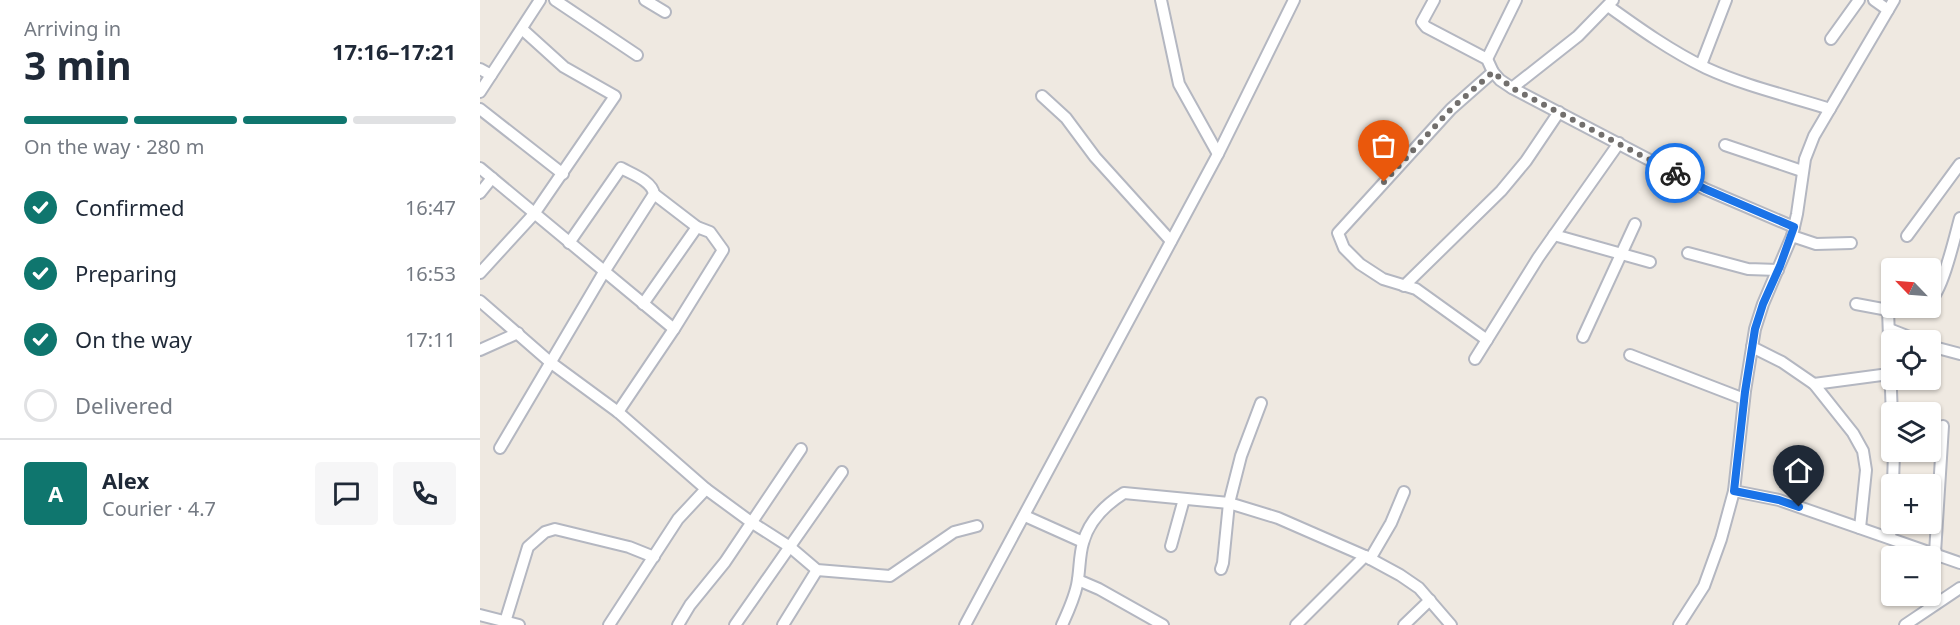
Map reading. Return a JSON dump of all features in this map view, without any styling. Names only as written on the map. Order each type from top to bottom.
[{"type":"street","points":[[480,92],[540,0]]},
{"type":"street","points":[[555,0],[637,55]]},
{"type":"street","points":[[645,0],[665,12]]},
{"type":"street","points":[[1161,0],[1179,84],[1218,154]]},
{"type":"street","points":[[965,625],[1218,154],[1294,0]]},
{"type":"street","points":[[1434,0],[1422,21],[1426,27],[1487,59],[1493,72],[1512,88],[1816,244],[1851,243]]},
{"type":"street","points":[[1487,59],[1516,0]]},
{"type":"street","points":[[1701,65],[1726,0]]},
{"type":"street","points":[[1831,39],[1859,0]]},
{"type":"street","points":[[1874,0],[1888,10]]},
{"type":"street","points":[[1679,625],[1704,586],[1721,539],[1734,491],[1744,399],[1755,329],[1793,231],[1805,159],[1814,136],[1894,0]]},
{"type":"street","points":[[1512,88],[1578,36],[1611,3],[1659,43],[1701,65],[1754,86],[1830,109]]},
{"type":"street","points":[[480,273],[534,214],[615,96],[564,67],[522,29]]},
{"type":"street","points":[[480,69],[491,75]]},
{"type":"street","points":[[1487,340],[1416,289],[1383,279],[1360,264],[1344,248],[1338,233],[1451,109],[1493,72]]},
{"type":"street","points":[[1042,96],[1066,118],[1095,157],[1171,241]]},
{"type":"street","points":[[480,109],[563,174]]},
{"type":"street","points":[[1404,286],[1501,191],[1526,161],[1559,112]]},
{"type":"street","points":[[1475,359],[1554,236],[1619,143]]},
{"type":"street","points":[[1725,145],[1803,171]]},
{"type":"street","points":[[1907,236],[1960,164]]},
{"type":"street","points":[[480,168],[674,329]]},
{"type":"street","points":[[569,243],[621,168],[649,185],[654,190],[654,194],[697,227],[710,232],[723,250],[674,329],[618,412]]},
{"type":"street","points":[[480,193],[492,178]]},
{"type":"street","points":[[500,448],[604,272],[654,194]]},
{"type":"street","points":[[1941,282],[1960,218]]},
{"type":"street","points":[[1583,337],[1635,224]]},
{"type":"street","points":[[643,304],[697,227]]},
{"type":"street","points":[[1554,236],[1650,262]]},
{"type":"street","points":[[1688,253],[1748,269],[1778,270]]},
{"type":"street","points":[[480,301],[550,362],[618,412],[706,489],[790,547],[817,570],[890,576],[954,532],[977,526]]},
{"type":"street","points":[[1856,304],[1881,309]]},
{"type":"street","points":[[1888,318],[1889,329]]},
{"type":"street","points":[[480,350],[518,333]]},
{"type":"street","points":[[1752,347],[1782,362],[1814,384],[1854,433],[1863,451],[1866,470],[1860,528]]},
{"type":"street","points":[[1941,349],[1960,354]]},
{"type":"street","points":[[1630,355],[1744,399]]},
{"type":"street","points":[[1814,384],[1881,375]]},
{"type":"street","points":[[1221,569],[1229,503],[1241,456],[1261,403]]},
{"type":"street","points":[[1935,546],[1942,426]]},
{"type":"street","points":[[678,625],[690,605],[725,562],[801,449]]},
{"type":"street","points":[[735,625],[842,472]]},
{"type":"street","points":[[609,625],[678,519],[706,489]]},
{"type":"street","points":[[1734,491],[1779,500],[1914,546]]},
{"type":"street","points":[[1296,625],[1368,557],[1391,523],[1404,492]]},
{"type":"street","points":[[1062,625],[1071,605],[1078,580],[1083,542],[1092,520],[1110,502],[1125,493],[1229,503],[1278,518],[1368,557],[1410,581],[1419,588],[1451,625]]},
{"type":"street","points":[[1171,546],[1184,499]]},
{"type":"street","points":[[1024,516],[1083,542]]},
{"type":"street","points":[[506,622],[528,547],[545,532],[555,528],[629,547],[654,557]]},
{"type":"street","points":[[1890,534],[1890,538]]},
{"type":"street","points":[[1941,555],[1960,563]]},
{"type":"street","points":[[783,625],[817,570]]},
{"type":"street","points":[[1078,580],[1099,588],[1162,625]]},
{"type":"street","points":[[1905,625],[1960,588]]},
{"type":"street","points":[[1404,625],[1430,600]]},
{"type":"street","points":[[480,615],[519,625]]},
{"type":"way so far","points":[[1384,182],[1451,109],[1493,72],[1512,88],[1675,173]]},
{"type":"route","points":[[1675,173],[1705,189],[1794,227],[1755,329],[1745,392],[1734,491],[1779,500],[1799,507]]}]
